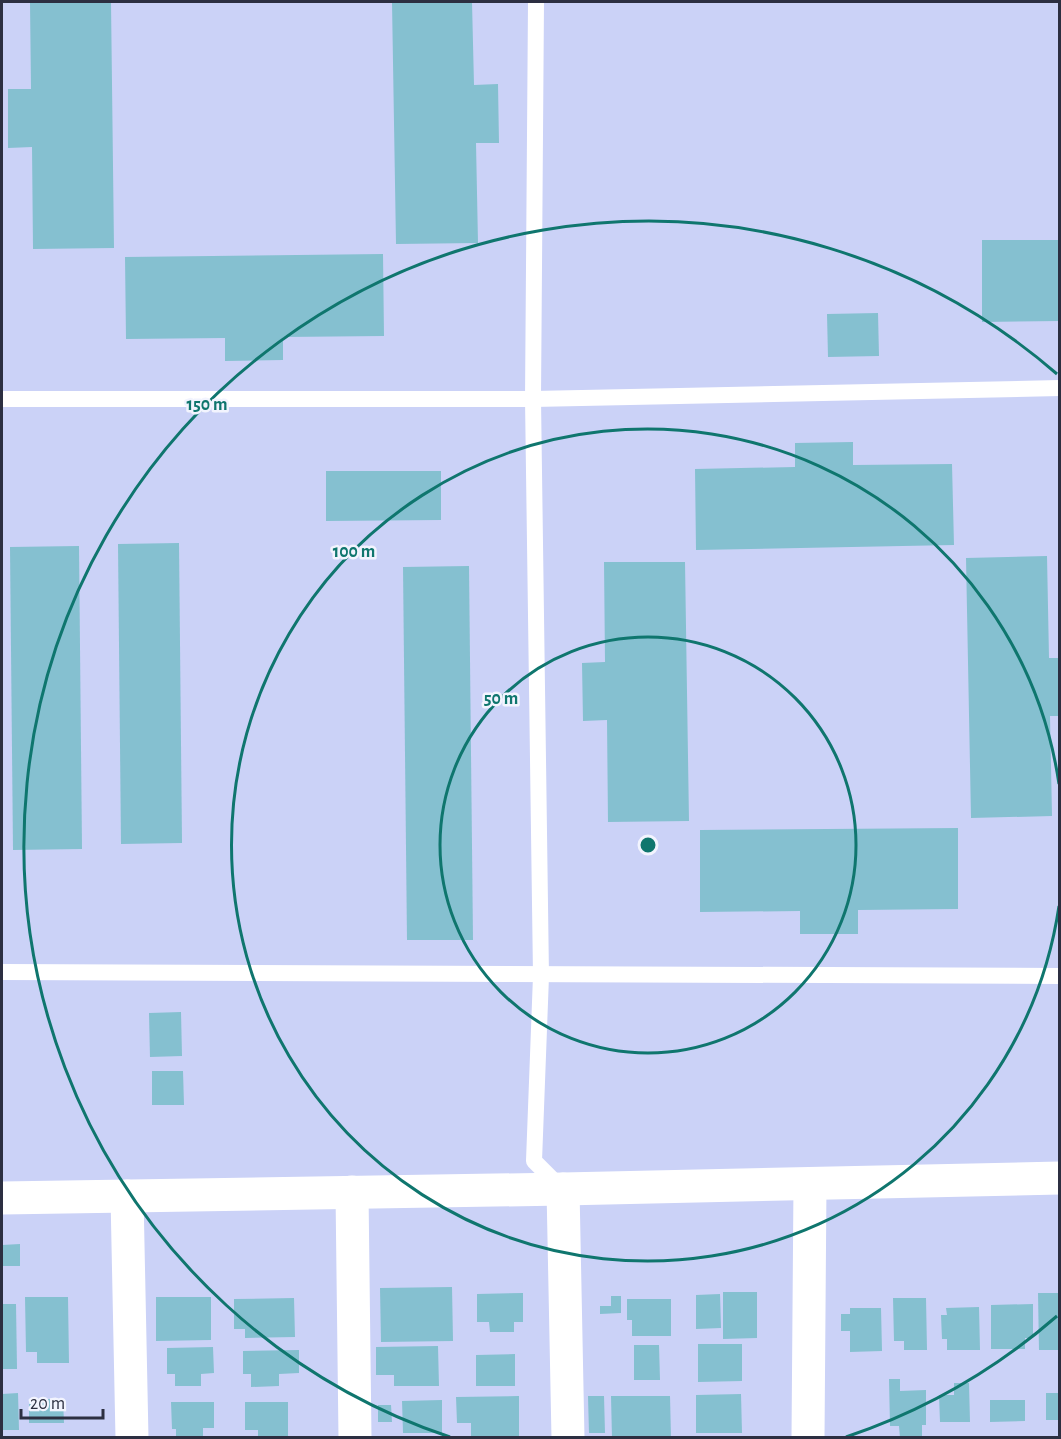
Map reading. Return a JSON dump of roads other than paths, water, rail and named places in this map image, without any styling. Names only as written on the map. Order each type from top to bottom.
[{"type":"street","points":[[2,1198],[1059,1178]]},
{"type":"street","points":[[808,1437],[810,1184]]},
{"type":"street","points":[[562,1189],[568,1437]]},
{"type":"street","points":[[352,1192],[355,1437]]},
{"type":"street","points":[[127,1196],[132,1437]]},
{"type":"lane","points":[[536,2],[533,399],[541,975],[534,1161],[562,1189]]},
{"type":"lane","points":[[2,399],[533,399],[1059,388]]},
{"type":"lane","points":[[2,972],[1059,976]]}]
